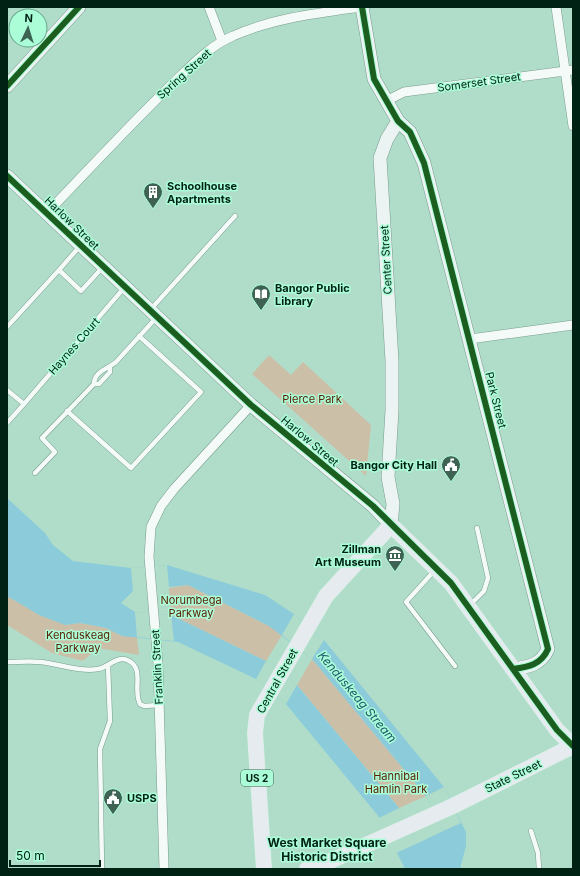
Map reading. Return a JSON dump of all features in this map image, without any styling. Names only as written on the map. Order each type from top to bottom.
[{"type":"main road","name":"Harlow Street","points":[[391,524],[451,583],[558,730],[573,746]]},
{"type":"main road","name":"Central Street","points":[[264,869],[255,727],[257,715],[330,590],[391,524]]},
{"type":"main road","name":"State Street","points":[[307,869],[326,863],[453,806],[573,746]]},
{"type":"street","points":[[7,86],[79,7]]},
{"type":"street","points":[[209,7],[222,41]]},
{"type":"street","points":[[362,7],[374,80],[398,121]]},
{"type":"street","name":"Spring Street","points":[[47,213],[148,108],[195,62],[222,41],[290,17],[362,7]]},
{"type":"street","points":[[556,7],[569,70],[573,126]]},
{"type":"street","name":"Somerset Street","points":[[386,101],[404,92],[569,70]]},
{"type":"street","name":"Park Street","points":[[398,121],[410,132],[424,163],[548,649],[544,657],[538,663],[513,669]]},
{"type":"street","name":"Center Street","points":[[391,524],[393,504],[388,478],[392,410],[392,361],[380,158],[387,139],[398,121]]},
{"type":"street","name":"Harlow Street","points":[[7,176],[81,245],[124,288],[251,406],[373,506],[391,524]]},
{"type":"street","points":[[470,339],[573,325]]},
{"type":"street","name":"Franklin Street","points":[[164,869],[156,639],[149,550],[152,527],[162,506],[174,489],[251,406]]},
{"type":"lane","points":[[35,473],[55,452],[42,438],[94,384],[99,384],[110,372],[110,367],[140,336],[153,314],[235,216]]},
{"type":"lane","points":[[7,327],[81,245]]},
{"type":"lane","points":[[59,270],[81,291],[103,267]]},
{"type":"lane","name":"Haynes Court","points":[[7,423],[124,288]]},
{"type":"lane","points":[[67,411],[131,468],[201,392],[140,336]]},
{"type":"lane","points":[[7,390],[24,404]]},
{"type":"lane","points":[[468,607],[484,591],[488,578],[477,528]]},
{"type":"lane","points":[[436,568],[406,602],[456,666]]},
{"type":"lane","points":[[7,662],[40,662],[94,669],[108,665],[117,659],[122,659],[132,663],[136,670],[138,702],[144,706],[159,705]]},
{"type":"lane","points":[[102,869],[100,748],[110,721],[108,665]]},
{"type":"lane","points":[[531,831],[538,854],[539,869]]},
{"type":"green space","name":"Pierce Park","points":[[269,355],[291,375],[303,362],[371,425],[366,476],[252,374]]},
{"type":"green space","name":"Norumbega Parkway","points":[[188,585],[269,626],[282,635],[266,661],[171,615],[169,588]]},
{"type":"green space","name":"Kenduskeag Parkway","points":[[7,596],[65,625],[80,623],[106,628],[122,636],[137,637],[139,655],[98,648],[83,661],[52,653],[7,625]]},
{"type":"green space","name":"Hannibal Hamlin Park","points":[[312,659],[426,796],[399,808],[297,685]]},
{"type":"water","name":"Kenduskeag Stream","points":[[7,498],[45,533],[53,545],[73,561],[131,568],[167,565],[265,595],[294,614],[324,640],[444,787],[466,832],[466,846],[460,869],[405,869],[379,817],[286,704],[256,679],[178,642],[122,636],[106,628],[80,623],[65,625],[39,615],[7,596]],"holes":[[[188,585],[269,626],[312,659],[426,796],[443,831],[416,844],[399,808],[297,685],[266,661],[171,615],[135,612],[121,603],[133,591]]]},
{"type":"pier","points":[[167,565],[169,588],[133,591],[131,568]]},
{"type":"pier","points":[[135,612],[171,615],[174,641],[137,637]]},
{"type":"pier","points":[[294,614],[324,640],[312,659],[282,635]]},
{"type":"pier","points":[[266,661],[297,685],[286,704],[256,679]]},
{"type":"pier","points":[[444,787],[461,823],[443,831],[426,796]]},
{"type":"pier","points":[[399,808],[416,844],[396,853],[379,818]]},
{"type":"cycle path","points":[[7,86],[79,7]]},
{"type":"cycle path","points":[[362,7],[374,79],[398,121],[410,132],[424,163],[548,649],[542,659],[538,662],[529,666],[513,669]]},
{"type":"cycle path","points":[[7,176],[251,405],[373,506],[451,583],[557,730],[573,746]]},
{"type":"place","name":"Schoolhouse Apartments","points":[[153,209]]},
{"type":"place","name":"Bangor Public Library","points":[[261,311]]},
{"type":"place","name":"Bangor City Hall","points":[[451,482]]},
{"type":"place","name":"Zillman Art Museum","points":[[395,572]]},
{"type":"place","name":"USPS","points":[[113,815]]},
{"type":"district","name":"West Market Square Historic District","points":[[327,850]]}]
